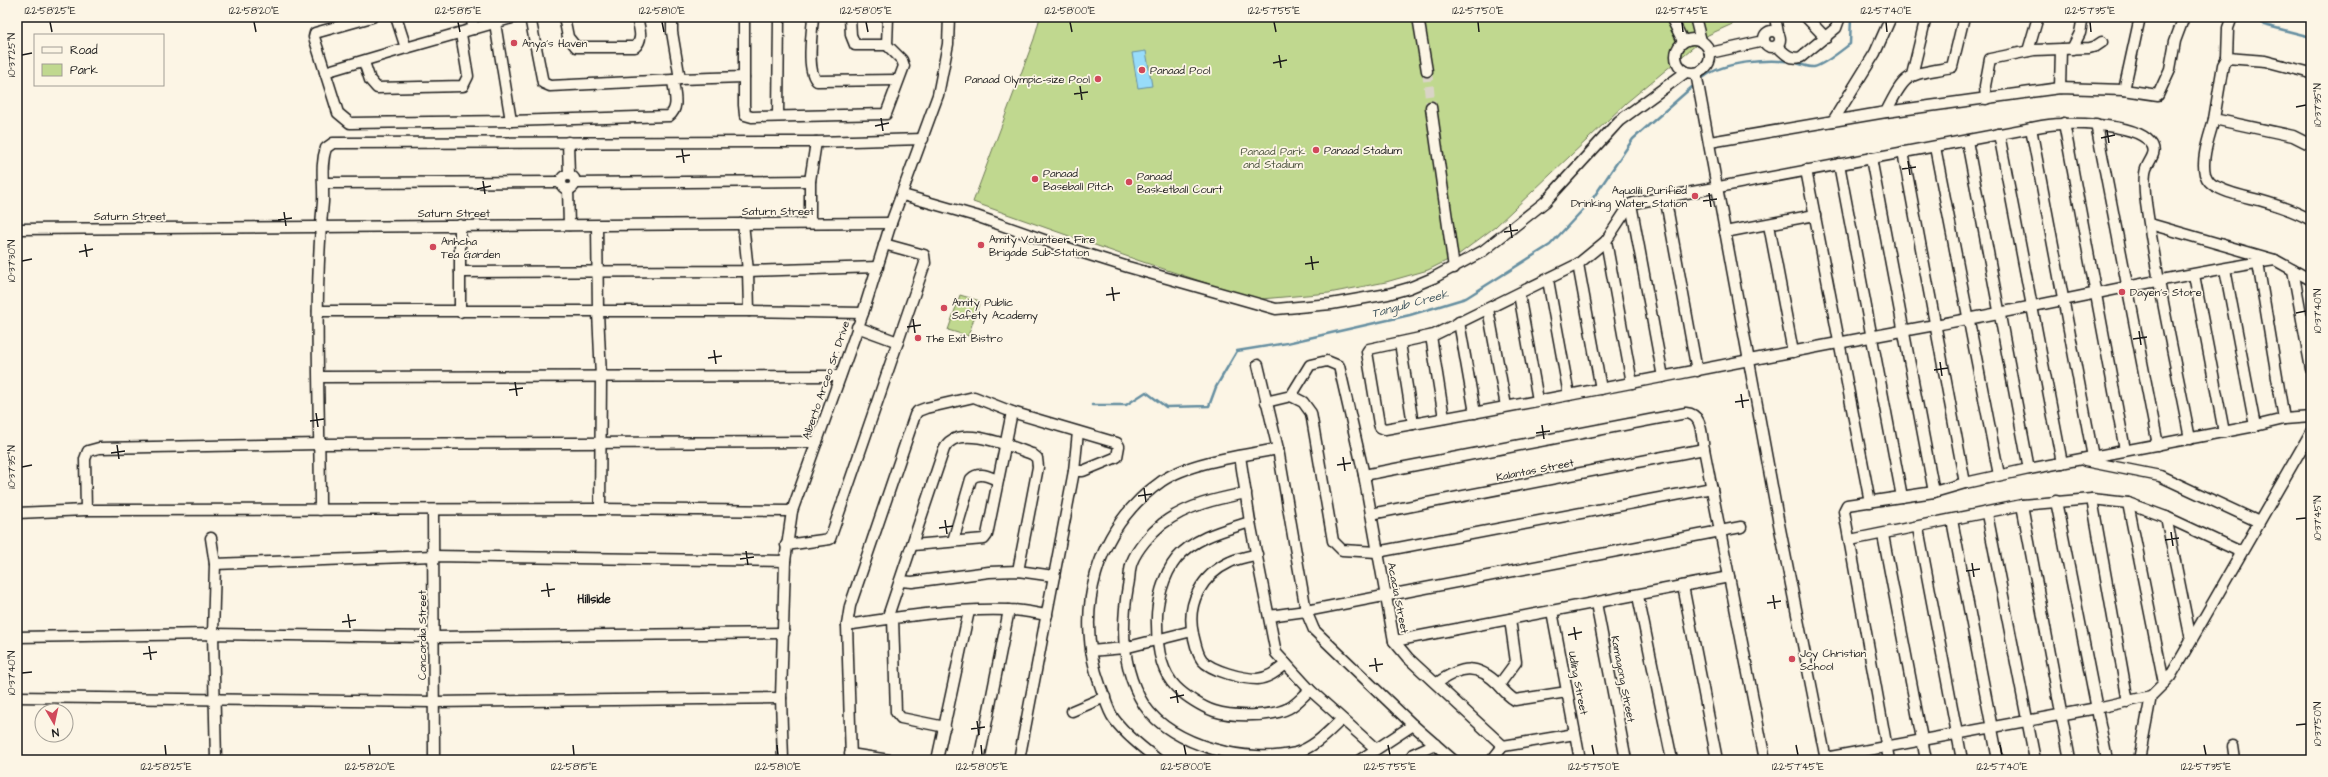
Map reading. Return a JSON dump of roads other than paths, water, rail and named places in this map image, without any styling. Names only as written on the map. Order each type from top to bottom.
[{"type":"street","points":[[372,17],[315,34],[314,42],[338,114],[350,123],[511,121],[669,116],[674,112],[676,107],[672,17]]},
{"type":"street","points":[[396,17],[406,48]]},
{"type":"street","points":[[471,17],[474,29]]},
{"type":"street","points":[[325,72],[364,62],[406,48],[460,34],[515,17]]},
{"type":"street","points":[[530,17],[543,83],[550,86],[744,77]]},
{"type":"street","points":[[564,17],[568,36],[576,47],[635,47],[640,43],[641,37],[637,17]]},
{"type":"street","points":[[744,17],[745,115],[884,115],[888,112],[898,80],[903,71],[903,62],[887,46],[855,45],[850,35],[850,17]]},
{"type":"street","points":[[778,116],[779,17]]},
{"type":"street","points":[[813,17],[811,68],[813,77],[817,82],[898,80]]},
{"type":"street","points":[[887,46],[888,17]]},
{"type":"street","name":"Alberto Arceo Sr. Drive","points":[[783,760],[781,698],[785,561],[786,545],[792,511],[857,326],[863,313],[891,223],[903,195],[938,95],[948,44],[949,17]]},
{"type":"street","points":[[1418,17],[1427,70]]},
{"type":"street","points":[[1671,17],[1683,41]]},
{"type":"street","points":[[1696,17],[1701,40]]},
{"type":"street","points":[[1775,17],[1780,38],[1777,46]]},
{"type":"street","points":[[1806,17],[1826,38]]},
{"type":"street","points":[[1777,46],[1787,56],[1794,59],[1801,57],[1826,38],[1836,28],[1840,17]]},
{"type":"street","points":[[1833,121],[1875,53],[1891,17]]},
{"type":"street","points":[[1912,75],[1926,17]]},
{"type":"street","points":[[1886,112],[1900,83],[1912,75],[1952,67],[1964,17]]},
{"type":"street","points":[[2028,51],[2038,17]]},
{"type":"street","points":[[2072,49],[2080,33],[2083,17]]},
{"type":"street","points":[[2124,90],[2140,17]]},
{"type":"street","points":[[1710,142],[1886,112],[2060,88],[2124,90],[2154,95],[2160,93],[2170,70],[2175,41],[2184,17]]},
{"type":"street","points":[[2232,17],[2228,28],[2227,58],[2223,65],[2214,119],[2206,150],[2205,174],[2209,181],[2232,194],[2280,207],[2311,220]]},
{"type":"street","points":[[495,23],[511,121]]},
{"type":"street","points":[[1764,41],[1765,35],[1770,31],[1778,33]]},
{"type":"street","points":[[364,62],[370,80],[377,88],[463,86],[468,76],[460,34]]},
{"type":"street","points":[[903,195],[976,216],[1058,245],[1128,267],[1276,309],[1323,306],[1388,294],[1433,278],[1483,251],[1545,202],[1619,121],[1691,72],[1706,65],[1710,53],[1706,45],[1701,40],[1692,38],[1683,41],[1678,47],[1676,58],[1680,68],[1691,72]]},
{"type":"street","points":[[1710,53],[1764,41]]},
{"type":"street","points":[[1764,41],[1772,48],[1777,46]]},
{"type":"street","points":[[1986,99],[1985,86],[1990,59],[2028,51],[2072,49],[2096,46],[2102,42]]},
{"type":"street","points":[[2060,88],[2061,49]]},
{"type":"street","points":[[2227,58],[2265,62],[2311,73]]},
{"type":"street","points":[[1691,72],[1710,142],[1716,186],[1750,360],[1778,519],[1826,759],[2061,715],[2151,696],[2164,683],[2191,640],[2311,432]]},
{"type":"street","points":[[1431,107],[1454,268]]},
{"type":"street","points":[[2214,119],[2293,136],[2311,145]]},
{"type":"street","points":[[2064,123],[2126,450]]},
{"type":"street","points":[[2190,439],[2160,282],[2146,200],[2146,170],[2154,156],[2151,142],[2129,131],[2096,124],[2064,123],[2031,128],[1757,180],[1716,186],[1631,204],[1606,241],[1578,264],[1431,336],[1369,349],[1366,355],[1380,428],[1385,429],[1697,371],[1872,336],[1968,319],[2160,282],[2258,262],[2275,260]]},
{"type":"street","points":[[2096,124],[2158,445]]},
{"type":"street","points":[[2031,128],[2094,457]]},
{"type":"street","points":[[1999,134],[2062,463]]},
{"type":"street","points":[[320,510],[318,311],[320,226],[324,183],[322,158],[326,148],[333,143],[816,142],[923,138]]},
{"type":"street","points":[[1967,141],[2029,469]]},
{"type":"street","points":[[568,142],[569,225]]},
{"type":"street","points":[[810,223],[810,181],[816,142]]},
{"type":"street","points":[[1935,147],[1998,475]]},
{"type":"street","points":[[1903,152],[1965,483]]},
{"type":"street","points":[[1871,158],[1905,330],[1934,492]]},
{"type":"street","points":[[1839,164],[1902,498]]},
{"type":"street","points":[[1806,170],[1870,502]]},
{"type":"street","points":[[324,183],[810,181]]},
{"type":"street","points":[[1665,196],[1697,371]]},
{"type":"street","points":[[1631,204],[1664,376]]},
{"type":"street","points":[[1725,232],[1769,225],[1815,215]]},
{"type":"street","points":[[743,223],[748,271],[749,311]]},
{"type":"street","name":"Saturn Street","points":[[17,229],[891,223]]},
{"type":"street","points":[[2150,224],[2275,260],[2311,280]]},
{"type":"street","points":[[460,225],[460,312]]},
{"type":"street","points":[[1769,225],[1793,352]]},
{"type":"street","points":[[597,226],[598,312],[601,377],[600,509]]},
{"type":"street","points":[[1606,241],[1632,383]]},
{"type":"street","points":[[786,545],[830,539],[926,258],[924,256],[884,244]]},
{"type":"street","points":[[2258,262],[2284,419]]},
{"type":"street","points":[[1578,264],[1601,389]]},
{"type":"street","points":[[460,272],[597,270],[748,271],[878,268]]},
{"type":"street","points":[[2225,269],[2255,426]]},
{"type":"street","points":[[2293,270],[2311,368]]},
{"type":"street","points":[[2194,275],[2224,432]]},
{"type":"street","points":[[1548,280],[1569,395]]},
{"type":"street","points":[[1519,294],[1538,400]]},
{"type":"street","points":[[1488,309],[1506,406]]},
{"type":"street","points":[[318,311],[749,311],[863,313]]},
{"type":"street","points":[[1459,322],[1475,413]]},
{"type":"street","points":[[857,326],[898,342]]},
{"type":"street","points":[[1431,336],[1444,418]]},
{"type":"street","points":[[1400,343],[1413,424]]},
{"type":"street","name":"Acacia Street","points":[[1290,396],[1310,365],[1327,361],[1337,364],[1364,475],[1377,552],[1387,595],[1394,641],[1408,658],[1437,683],[1503,746]]},
{"type":"street","points":[[1258,365],[1278,449],[1306,611],[1314,630],[1413,725],[1453,760]]},
{"type":"street","points":[[319,377],[840,376]]},
{"type":"street","points":[[1266,402],[1290,396],[1303,402],[1311,413],[1333,541],[1342,550],[1377,552],[1712,488]]},
{"type":"street","points":[[889,760],[850,757],[847,625],[850,606],[915,415],[918,411],[974,397],[1012,412],[1117,443],[1119,451],[1117,457],[1100,466],[1083,471],[1074,471]]},
{"type":"street","points":[[913,545],[984,539],[987,536],[1012,412]]},
{"type":"street","points":[[1364,475],[1686,413],[1693,413],[1698,417],[1765,760]]},
{"type":"street","points":[[1889,760],[1845,507],[1851,503],[1902,498],[1934,492],[1998,475],[2190,439],[2284,419],[2311,418]]},
{"type":"street","points":[[1019,760],[1074,471],[1078,432]]},
{"type":"street","points":[[945,727],[901,718],[896,712],[890,618],[900,581],[946,445],[969,435],[1006,445],[1032,454],[1037,458],[1038,467],[1018,571]]},
{"type":"street","points":[[86,510],[85,459],[88,451],[99,448],[320,444],[817,442]]},
{"type":"street","points":[[1154,759],[1129,736],[1113,718],[1095,671],[1091,651],[1088,606],[1101,555],[1113,532],[1137,501],[1163,480],[1184,471],[1240,456],[1278,449]]},
{"type":"street","name":"Kalantas Street","points":[[1371,514],[1704,449]]},
{"type":"street","points":[[1240,456],[1250,522],[1276,653],[1310,690],[1341,720],[1376,749]]},
{"type":"street","points":[[2081,460],[2160,476],[2259,522]]},
{"type":"street","points":[[953,541],[971,479],[975,475],[980,474],[998,480]]},
{"type":"street","points":[[1246,493],[1205,501],[1162,524],[1147,540],[1132,562],[1122,623],[1124,648],[1132,679],[1144,706],[1164,727],[1216,750],[1245,755],[1273,756],[1296,752],[1319,741],[1341,720]]},
{"type":"street","points":[[1850,540],[1988,514],[2022,505],[2092,499],[2128,503],[2166,517],[2241,552]]},
{"type":"street","points":[[2092,499],[2128,702]]},
{"type":"street","points":[[2056,501],[2106,760]]},
{"type":"street","points":[[2128,503],[2164,683]]},
{"type":"street","points":[[2022,505],[2070,760]]},
{"type":"street","points":[[17,513],[86,510],[600,509],[792,511]]},
{"type":"street","name":"Concordia Street","points":[[433,510],[435,637],[434,760]]},
{"type":"street","points":[[1988,514],[2035,760]]},
{"type":"street","points":[[2166,517],[2191,640]]},
{"type":"street","points":[[1952,520],[1998,760]]},
{"type":"street","points":[[1250,522],[1210,536],[1193,545],[1177,558],[1161,591],[1156,612],[1157,640],[1164,668],[1175,686],[1214,711],[1236,714],[1262,714],[1289,708],[1310,690]]},
{"type":"street","points":[[1269,616],[1306,611],[1741,527]]},
{"type":"street","points":[[1918,528],[1962,760]]},
{"type":"street","points":[[1883,535],[1926,760]]},
{"type":"street","points":[[211,538],[215,564],[213,634],[216,760]]},
{"type":"street","points":[[1257,554],[1231,561],[1214,571],[1200,586],[1194,601],[1191,618],[1192,631],[1202,661],[1219,671],[1257,679],[1274,674],[1286,664]]},
{"type":"street","points":[[215,564],[433,556],[785,561]]},
{"type":"street","points":[[900,581],[912,582],[989,572],[1018,571],[1054,576]]},
{"type":"street","points":[[1394,641],[1596,602],[1638,596],[1729,577]]},
{"type":"street","points":[[1683,586],[1717,760]]},
{"type":"street","points":[[1638,596],[1672,760]]},
{"type":"street","name":"Kamagong Street","points":[[1596,602],[1626,760]]},
{"type":"street","points":[[847,625],[890,618],[969,611],[1009,610],[1047,615]]},
{"type":"street","points":[[979,760],[1009,610]]},
{"type":"street","points":[[937,760],[969,611]]},
{"type":"street","name":"Udling Street","points":[[1552,611],[1580,760]]},
{"type":"street","points":[[1499,685],[1516,662],[1510,619]]},
{"type":"street","points":[[1091,651],[1124,648],[1192,631]]},
{"type":"street","points":[[17,637],[213,634],[435,637],[784,633]]},
{"type":"street","points":[[1437,683],[1452,672],[1467,669],[1480,670],[1515,700],[1567,692]]},
{"type":"street","points":[[2139,760],[2151,696]]},
{"type":"street","points":[[17,697],[215,701],[434,702],[781,698]]},
{"type":"street","points":[[1072,711],[1105,697]]},
{"type":"street","points":[[1360,760],[1413,725]]},
{"type":"street","points":[[1492,760],[1503,746],[1575,734]]},
{"type":"street","points":[[1410,760],[1413,754],[1435,744]]},
{"type":"street","points":[[2233,746],[2235,760]]},
{"type":"water","name":"Panaad Pool","points":[[1146,51],[1152,86],[1138,88],[1132,53]]},
{"type":"waterway","name":"Tangub Creek","points":[[1704,77],[1723,67],[1747,62],[1783,61],[1793,62],[1809,67],[1818,66],[1850,44],[1851,17]]},
{"type":"waterway","name":"Tangub Creek","points":[[2255,17],[2264,25],[2311,37]]},
{"type":"waterway","name":"Tangub Creek","points":[[1092,405],[1126,405],[1146,392],[1166,407],[1209,406],[1216,387],[1237,351],[1287,343],[1410,315],[1466,298],[1550,245],[1591,201],[1633,139],[1692,87]]},
{"type":"tunnel","points":[[1427,71],[1431,107]]},
{"type":"place","name":"Anya's Haven","points":[[514,43]]},
{"type":"place","name":"Panaad Pool","points":[[1142,70]]},
{"type":"place","name":"Panaad Olympic-size Pool","points":[[1098,79]]},
{"type":"place","name":"Panaad Stadium","points":[[1316,150]]},
{"type":"place","name":"Panaad Baseball Pitch","points":[[1035,179]]},
{"type":"place","name":"Panaad Basketball Court","points":[[1129,182]]},
{"type":"place","name":"Aqualili Purified Drinking Water Station","points":[[1695,196]]},
{"type":"place","name":"Amity Volunteer Fire Brigade Sub-Station","points":[[981,245]]},
{"type":"place","name":"Anhcha Tea Garden","points":[[433,247]]},
{"type":"place","name":"Dayen's Store","points":[[2122,292]]},
{"type":"place","name":"Amity Public Safety Academy","points":[[944,308]]},
{"type":"place","name":"The Exit Bistro","points":[[918,338]]},
{"type":"place","name":"Joy Christian School","points":[[1792,659]]},
{"type":"district","name":"Hillside","points":[[594,599]]},
{"type":"park label","name":"Panaad Park and Stadium","points":[[1273,157]]}]
